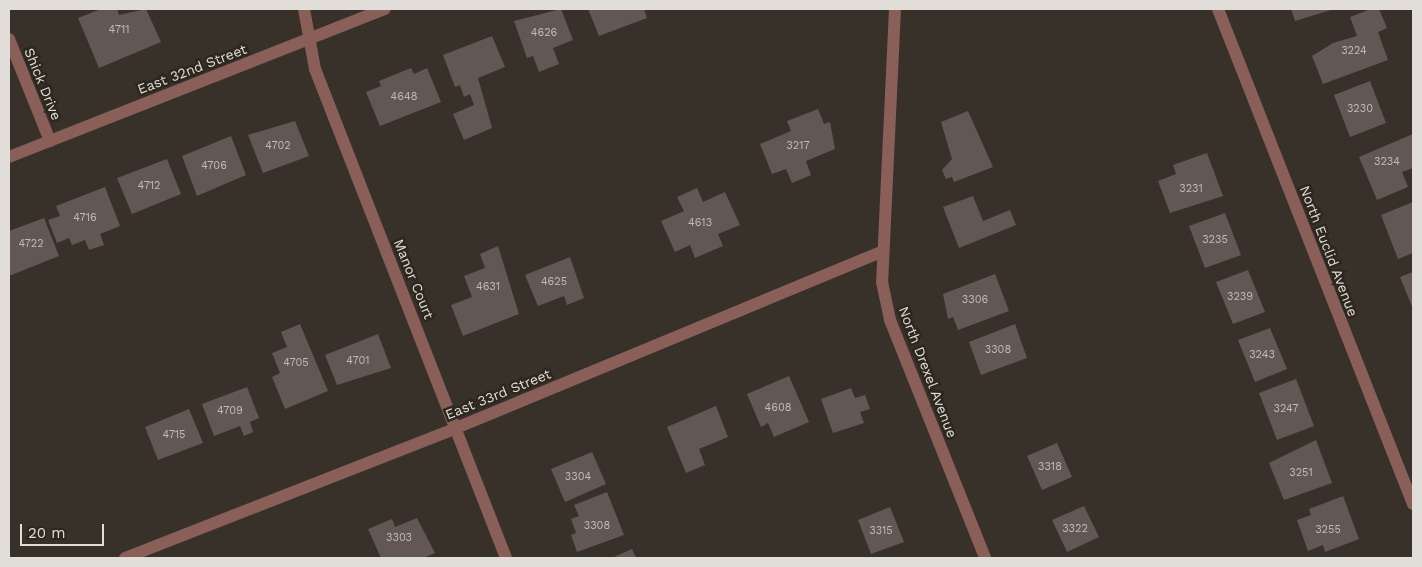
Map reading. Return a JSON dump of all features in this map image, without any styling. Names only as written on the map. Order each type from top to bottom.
[{"type":"street","name":"Manor Court","points":[[304,9],[314,69],[506,558]]},
{"type":"street","name":"East 32nd Street","points":[[9,157],[385,9]]},
{"type":"street","name":"North Drexel Avenue","points":[[895,9],[881,252],[890,320],[985,558]]},
{"type":"street","name":"North Euclid Avenue","points":[[1218,9],[1413,504]]},
{"type":"street","name":"Shick Drive","points":[[9,39],[50,141]]},
{"type":"street","name":"East 33rd Street","points":[[125,558],[456,428],[881,252]]},
{"type":"building","points":[[101,9],[117,9],[119,15],[146,9],[161,42],[99,68],[78,18]]},
{"type":"building","points":[[561,9],[573,40],[553,48],[559,64],[539,72],[533,56],[527,58],[514,21]]},
{"type":"building","points":[[588,9],[644,9],[647,18],[599,36]]},
{"type":"building","points":[[1291,9],[1334,9],[1295,21]]},
{"type":"building","points":[[1371,9],[1379,9],[1387,28],[1378,32],[1388,60],[1323,84],[1312,56],[1333,43],[1357,36],[1350,17]]},
{"type":"building","points":[[492,36],[505,67],[478,78],[492,128],[464,140],[453,114],[474,105],[470,94],[464,97],[460,85],[455,87],[443,55]]},
{"type":"building","points":[[411,68],[414,74],[427,68],[441,102],[380,126],[366,92],[381,86],[379,81]]},
{"type":"building","points":[[1370,81],[1386,123],[1350,137],[1334,95]]},
{"type":"building","points":[[818,109],[824,124],[830,122],[835,149],[806,161],[811,175],[792,183],[786,169],[772,174],[760,144],[791,131],[787,121]]},
{"type":"building","points":[[968,111],[993,167],[954,182],[952,177],[946,179],[942,170],[952,159],[941,122]]},
{"type":"building","points":[[295,121],[309,156],[263,173],[248,135]]},
{"type":"building","points":[[1413,134],[1413,168],[1402,172],[1408,187],[1377,200],[1359,157]]},
{"type":"building","points":[[231,136],[246,175],[197,196],[182,156]]},
{"type":"building","points":[[1207,153],[1223,196],[1170,213],[1158,181],[1176,174],[1173,165]]},
{"type":"building","points":[[167,159],[181,194],[132,214],[117,178]]},
{"type":"building","points":[[105,187],[120,226],[100,234],[104,245],[89,250],[85,240],[72,245],[69,238],[57,243],[48,220],[60,216],[56,206]]},
{"type":"building","points":[[697,188],[703,202],[725,192],[740,225],[718,234],[723,246],[695,258],[690,245],[675,252],[661,221],[684,211],[677,197]]},
{"type":"building","points":[[973,196],[983,221],[1010,210],[1016,225],[959,248],[943,207]]},
{"type":"building","points":[[1413,202],[1413,253],[1398,259],[1381,215]]},
{"type":"building","points":[[1225,213],[1241,255],[1205,268],[1189,226]]},
{"type":"building","points":[[44,218],[59,256],[9,276],[9,231]]},
{"type":"building","points":[[498,246],[519,314],[463,336],[451,305],[472,297],[464,276],[485,268],[480,254]]},
{"type":"building","points":[[570,257],[584,298],[567,305],[564,296],[538,306],[525,275]]},
{"type":"building","points":[[1248,270],[1265,312],[1233,324],[1216,282]]},
{"type":"building","points":[[1413,272],[1413,309],[1400,277]]},
{"type":"building","points":[[995,274],[1009,311],[958,330],[953,317],[948,319],[943,294]]},
{"type":"building","points":[[300,324],[328,391],[285,409],[272,377],[280,373],[272,353],[287,347],[281,332]]},
{"type":"building","points":[[1015,324],[1027,358],[981,375],[969,342]]},
{"type":"building","points":[[1270,328],[1287,369],[1255,382],[1238,340]]},
{"type":"building","points":[[378,334],[391,368],[337,385],[325,355]]},
{"type":"building","points":[[789,376],[809,422],[774,437],[768,423],[761,427],[747,394]]},
{"type":"building","points":[[1296,379],[1314,426],[1277,440],[1259,393]]},
{"type":"building","points":[[247,387],[259,418],[250,422],[253,432],[244,436],[240,426],[214,436],[202,404]]},
{"type":"building","points":[[851,388],[855,398],[865,395],[870,409],[860,412],[864,423],[833,433],[821,399]]},
{"type":"building","points":[[716,406],[728,437],[699,449],[705,465],[686,473],[667,427]]},
{"type":"building","points":[[189,409],[203,443],[158,460],[145,427]]},
{"type":"building","points":[[1316,440],[1332,483],[1284,500],[1269,463]]},
{"type":"building","points":[[1057,443],[1072,477],[1042,490],[1027,456]]},
{"type":"building","points":[[592,452],[606,484],[565,502],[551,469]]},
{"type":"building","points":[[607,492],[624,535],[577,552],[571,535],[576,533],[571,519],[579,516],[574,505]]},
{"type":"building","points":[[1343,496],[1359,539],[1325,552],[1323,545],[1308,551],[1297,520],[1311,515],[1309,509]]},
{"type":"building","points":[[1084,506],[1099,537],[1067,552],[1052,520]]},
{"type":"building","points":[[890,507],[904,542],[871,554],[858,520]]},
{"type":"building","points":[[417,518],[435,553],[423,558],[381,558],[368,529],[392,519],[395,527]]},
{"type":"building","points":[[632,549],[636,558],[612,558]]}]
